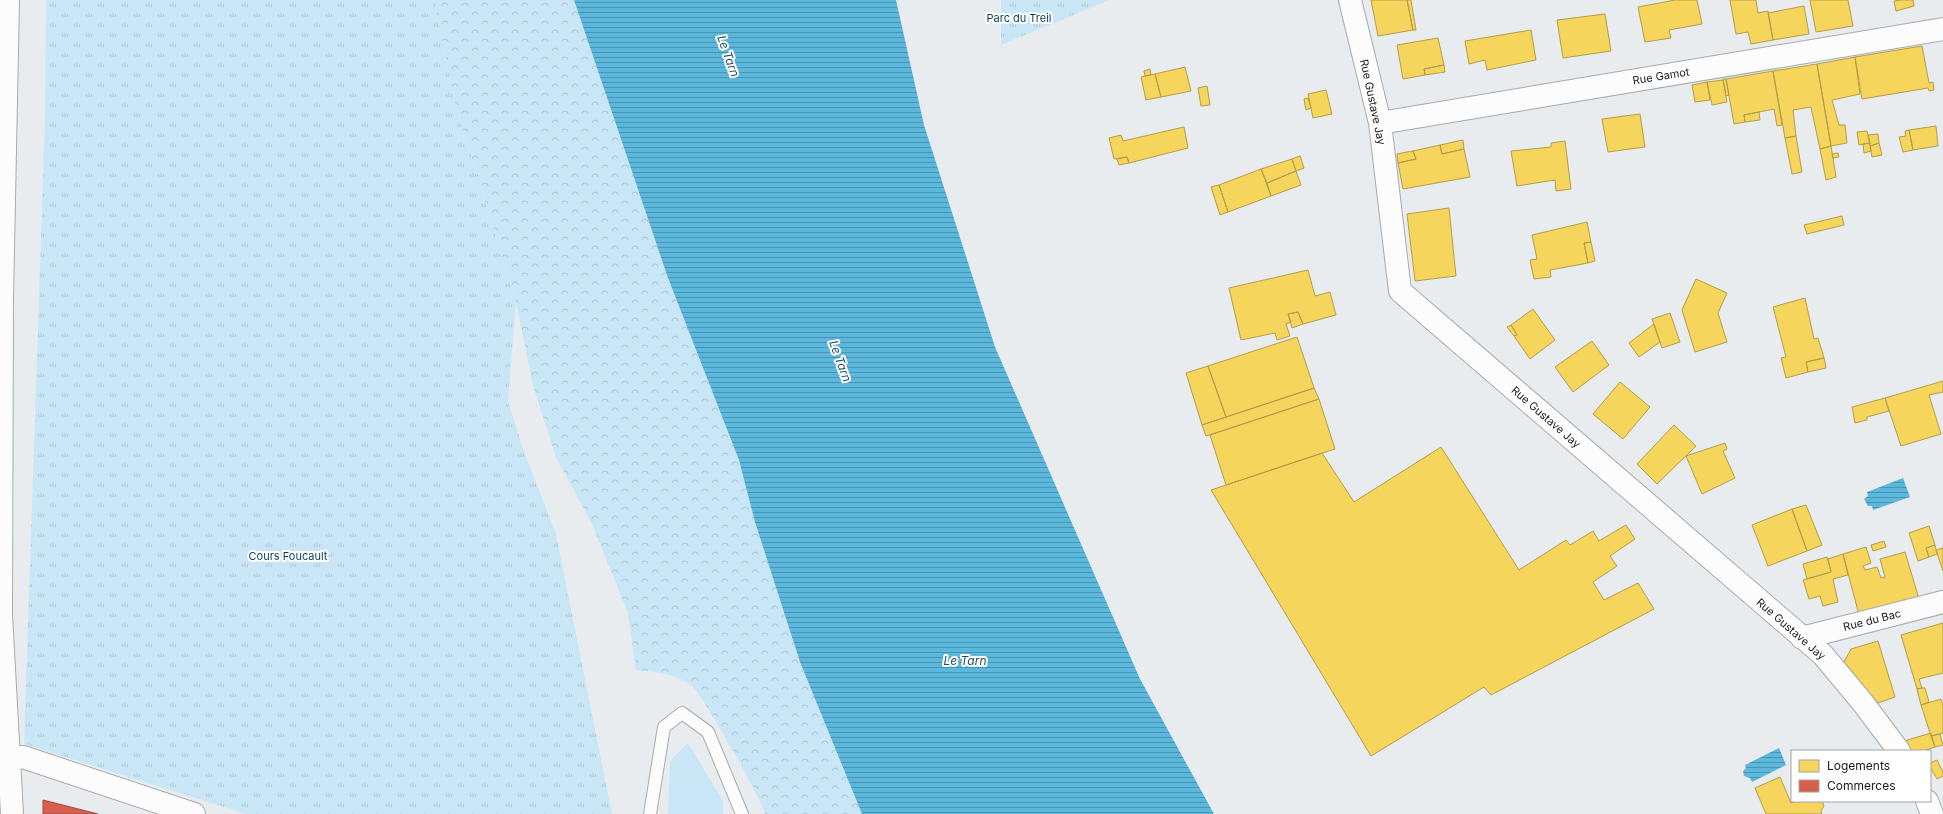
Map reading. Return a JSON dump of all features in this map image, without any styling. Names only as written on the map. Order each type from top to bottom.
[{"type":"street","points":[[8,0],[2,299],[2,614],[12,814]]},
{"type":"street","name":"Rue Gustave Jay","points":[[1350,0],[1380,123],[1400,291],[1822,655],[1864,702],[1898,750]]},
{"type":"street","name":"Rue Gamot","points":[[1380,123],[1943,29]]},
{"type":"street","name":"Rue du Bac","points":[[1802,638],[1943,602]]},
{"type":"street","points":[[9,759],[23,757],[194,814]]},
{"type":"street","points":[[0,806],[9,759]]},
{"type":"street","points":[[1928,802],[1932,814]]},
{"type":"lane","points":[[650,814],[664,727],[682,713],[708,732],[742,814]]},
{"type":"green space","name":"Cours Foucault","points":[[46,0],[434,0],[455,104],[516,302],[508,401],[522,446],[556,534],[612,814],[246,814],[24,744],[45,119]]},
{"type":"green space","points":[[434,0],[574,0],[668,278],[739,460],[755,522],[800,662],[862,814],[765,814],[730,746],[697,691],[691,685],[678,678],[657,672],[636,670],[628,613],[592,524],[556,457],[533,386],[516,302],[455,104]]},
{"type":"green space","name":"Parc du Treil","points":[[1001,0],[1110,0],[1001,45]]},
{"type":"green space","points":[[688,743],[723,801],[723,814],[668,814],[670,761]]},
{"type":"water","name":"Le Tarn","points":[[574,0],[896,0],[924,125],[995,347],[1140,679],[1214,814],[862,814],[800,662],[755,522],[739,460],[668,278]]},
{"type":"water","points":[[1903,478],[1910,497],[1873,510],[1872,506],[1868,506],[1864,499],[1868,496],[1867,492]]},
{"type":"water","points":[[1779,748],[1786,765],[1752,782],[1750,778],[1744,776],[1743,771],[1746,768],[1745,765]]},
{"type":"building: Logements","points":[[1371,0],[1407,0],[1413,30],[1378,36]]},
{"type":"building: Logements","points":[[1407,0],[1411,0],[1416,30],[1413,30]]},
{"type":"building: Logements","points":[[1675,0],[1697,0],[1702,24],[1669,30],[1671,38],[1645,42],[1638,7]]},
{"type":"building: Logements","points":[[1730,0],[1756,0],[1758,13],[1768,11],[1773,40],[1751,44],[1748,32],[1736,34]]},
{"type":"building: Logements","points":[[1810,0],[1848,0],[1853,26],[1816,32]]},
{"type":"building: Logements","points":[[1913,0],[1914,6],[1896,11],[1894,1]]},
{"type":"building: Logements","points":[[1804,6],[1809,34],[1773,40],[1768,13]]},
{"type":"building: Logements","points":[[1605,14],[1611,51],[1563,58],[1557,20]]},
{"type":"building: Logements","points":[[1531,30],[1536,60],[1487,70],[1485,60],[1469,64],[1465,41]]},
{"type":"building: Logements","points":[[1438,38],[1444,65],[1424,69],[1425,75],[1403,79],[1397,45]]},
{"type":"building: Logements","points":[[1922,46],[1929,83],[1933,82],[1934,90],[1929,91],[1928,88],[1862,99],[1855,57]]},
{"type":"building: Logements","points":[[1855,57],[1860,94],[1832,100],[1839,125],[1845,125],[1847,143],[1831,146],[1817,64]]},
{"type":"building: Logements","points":[[1817,64],[1831,146],[1820,149],[1811,107],[1793,110],[1796,136],[1785,138],[1773,71]]},
{"type":"building: Logements","points":[[1444,65],[1445,72],[1425,75],[1424,69]]},
{"type":"building: Logements","points":[[1185,67],[1191,91],[1161,97],[1155,74]]},
{"type":"building: Logements","points":[[1150,69],[1151,75],[1145,76],[1144,71]]},
{"type":"building: Logements","points":[[1773,71],[1782,125],[1777,126],[1774,109],[1744,115],[1745,122],[1734,124],[1726,79]]},
{"type":"building: Logements","points":[[1155,74],[1161,97],[1146,100],[1141,77]]},
{"type":"building: Logements","points":[[1723,79],[1726,79],[1729,95],[1726,96]]},
{"type":"building: Logements","points":[[1723,80],[1727,102],[1712,105],[1707,82]]},
{"type":"building: Logements","points":[[1707,82],[1710,100],[1695,102],[1692,85]]},
{"type":"building: Logements","points":[[1207,86],[1210,105],[1201,106],[1198,88]]},
{"type":"building: Logements","points":[[1326,90],[1332,114],[1313,118],[1308,94]]},
{"type":"building: Logements","points":[[1308,98],[1311,108],[1306,110],[1304,99]]},
{"type":"building: Logements","points":[[1759,112],[1760,120],[1745,122],[1744,115]]},
{"type":"building: Logements","points":[[1640,114],[1645,147],[1608,152],[1602,119]]},
{"type":"building: Logements","points":[[1936,126],[1938,146],[1913,150],[1909,130]]},
{"type":"building: Logements","points":[[1184,127],[1188,148],[1129,163],[1127,157],[1114,159],[1109,138],[1121,135],[1123,141]]},
{"type":"building: Logements","points":[[1909,130],[1913,150],[1903,152],[1899,137],[1906,136],[1905,131]]},
{"type":"building: Logements","points":[[1867,131],[1870,143],[1859,145],[1857,132]]},
{"type":"building: Logements","points":[[1878,134],[1879,143],[1870,146],[1868,135]]},
{"type":"building: Logements","points":[[1796,136],[1802,172],[1792,174],[1785,138]]},
{"type":"building: Logements","points":[[1463,140],[1464,149],[1442,154],[1440,145]]},
{"type":"building: Logements","points":[[1565,141],[1571,189],[1556,191],[1555,180],[1517,186],[1511,151],[1551,147],[1551,143]]},
{"type":"building: Logements","points":[[1870,143],[1871,151],[1864,153],[1863,144]]},
{"type":"building: Logements","points":[[1879,143],[1882,155],[1872,157],[1870,146]]},
{"type":"building: Logements","points":[[1440,145],[1442,154],[1464,149],[1470,177],[1403,189],[1398,163],[1416,159],[1413,151]]},
{"type":"building: Logements","points":[[1831,146],[1836,177],[1826,180],[1820,149]]},
{"type":"building: Logements","points":[[1413,151],[1416,159],[1398,163],[1397,154]]},
{"type":"building: Logements","points":[[1838,153],[1839,157],[1833,158],[1832,154]]},
{"type":"building: Logements","points":[[1300,156],[1304,168],[1296,171],[1292,159]]},
{"type":"building: Logements","points":[[1127,157],[1129,163],[1119,165],[1117,159]]},
{"type":"building: Logements","points":[[1292,159],[1296,171],[1267,183],[1261,169]]},
{"type":"building: Logements","points":[[1261,169],[1271,196],[1228,212],[1219,185]]},
{"type":"building: Logements","points":[[1296,171],[1301,185],[1271,196],[1267,183]]},
{"type":"building: Logements","points":[[1219,185],[1228,212],[1220,215],[1211,187]]},
{"type":"building: Logements","points":[[1449,208],[1456,276],[1415,281],[1407,214]]},
{"type":"building: Logements","points":[[1842,216],[1844,225],[1807,234],[1804,225]]},
{"type":"building: Logements","points":[[1587,222],[1591,242],[1584,243],[1588,263],[1550,270],[1551,277],[1534,279],[1530,260],[1537,259],[1532,235]]},
{"type":"building: Logements","points":[[1591,242],[1595,261],[1588,263],[1584,243]]},
{"type":"building: Logements","points":[[1308,270],[1315,296],[1330,292],[1336,315],[1303,324],[1298,312],[1288,314],[1291,322],[1286,324],[1290,336],[1277,340],[1275,333],[1241,340],[1229,288]]},
{"type":"building: Logements","points":[[1696,279],[1727,293],[1718,313],[1727,342],[1695,352],[1682,310]]},
{"type":"building: Logements","points":[[1805,298],[1814,339],[1818,338],[1824,358],[1806,362],[1808,372],[1786,378],[1781,358],[1786,357],[1773,307]]},
{"type":"building: Logements","points":[[1533,309],[1555,340],[1530,359],[1514,336],[1517,335],[1511,325]]},
{"type":"building: Logements","points":[[1298,312],[1303,324],[1292,328],[1288,314]]},
{"type":"building: Logements","points":[[1670,313],[1680,342],[1662,348],[1652,319]]},
{"type":"building: Logements","points":[[1654,324],[1660,342],[1639,357],[1629,343]]},
{"type":"building: Logements","points":[[1511,325],[1517,335],[1514,336],[1507,327]]},
{"type":"building: Logements","points":[[1297,337],[1314,388],[1226,417],[1208,366]]},
{"type":"building: Logements","points":[[1592,341],[1609,365],[1573,392],[1555,367]]},
{"type":"building: Logements","points":[[1824,358],[1826,368],[1808,372],[1806,362]]},
{"type":"building: Logements","points":[[1208,366],[1226,417],[1202,425],[1186,373]]},
{"type":"building: Logements","points":[[1943,381],[1943,392],[1929,395],[1941,434],[1901,446],[1885,398]]},
{"type":"building: Logements","points":[[1620,382],[1650,407],[1623,439],[1593,414]]},
{"type":"building: Logements","points":[[1314,388],[1319,399],[1206,436],[1202,425]]},
{"type":"building: Logements","points":[[1885,398],[1889,411],[1867,417],[1867,420],[1855,423],[1852,407]]},
{"type":"building: Logements","points":[[1319,399],[1335,449],[1226,485],[1210,435]]},
{"type":"building: Logements","points":[[1674,425],[1696,446],[1657,484],[1637,464]]},
{"type":"building: Logements","points":[[1725,443],[1727,449],[1723,451],[1735,478],[1702,494],[1686,456]]},
{"type":"building: Logements","points":[[1441,447],[1519,570],[1566,540],[1570,545],[1593,531],[1599,541],[1626,525],[1635,539],[1610,556],[1617,566],[1593,582],[1604,600],[1638,583],[1654,609],[1491,695],[1484,687],[1371,756],[1211,490],[1322,453],[1354,502]]},
{"type":"building: Logements","points":[[1806,505],[1822,545],[1807,551],[1792,509]]},
{"type":"building: Logements","points":[[1792,509],[1807,551],[1768,566],[1752,525]]},
{"type":"building: Logements","points":[[1929,526],[1935,545],[1926,548],[1929,557],[1918,561],[1909,533]]},
{"type":"building: Logements","points":[[1884,541],[1886,547],[1873,551],[1871,545]]},
{"type":"building: Logements","points":[[1935,545],[1937,554],[1929,557],[1926,548]]},
{"type":"building: Logements","points":[[1866,547],[1871,563],[1863,566],[1865,570],[1877,567],[1881,578],[1885,577],[1880,559],[1905,552],[1919,599],[1859,615],[1843,554]]},
{"type":"building: Logements","points":[[1943,548],[1943,571],[1936,550]]},
{"type":"building: Logements","points":[[1843,554],[1848,575],[1833,579],[1838,602],[1823,606],[1820,596],[1809,599],[1803,580],[1831,572],[1828,559]]},
{"type":"building: Logements","points":[[1827,557],[1831,572],[1807,579],[1803,564]]},
{"type":"building: Logements","points":[[1943,623],[1943,673],[1919,679],[1922,688],[1917,689],[1901,635]]},
{"type":"building: Logements","points":[[1878,641],[1895,697],[1878,703],[1844,662],[1851,649]]},
{"type":"building: Logements","points":[[1925,688],[1929,702],[1921,705],[1917,689]]},
{"type":"building: Logements","points":[[1941,699],[1943,706],[1943,733],[1931,736],[1921,705]]},
{"type":"building: Logements","points":[[1931,733],[1935,747],[1926,750],[1909,750],[1904,741]]},
{"type":"building: Logements","points":[[1940,734],[1943,745],[1935,747],[1931,736]]},
{"type":"building: Logements","points":[[1937,760],[1943,772],[1943,776],[1937,779],[1931,769],[1931,763]]},
{"type":"building: Logements","points":[[1780,777],[1791,803],[1822,802],[1824,806],[1821,811],[1822,814],[1766,814],[1755,788]]},
{"type":"building: Commerces","points":[[43,800],[98,814],[43,814]]}]
